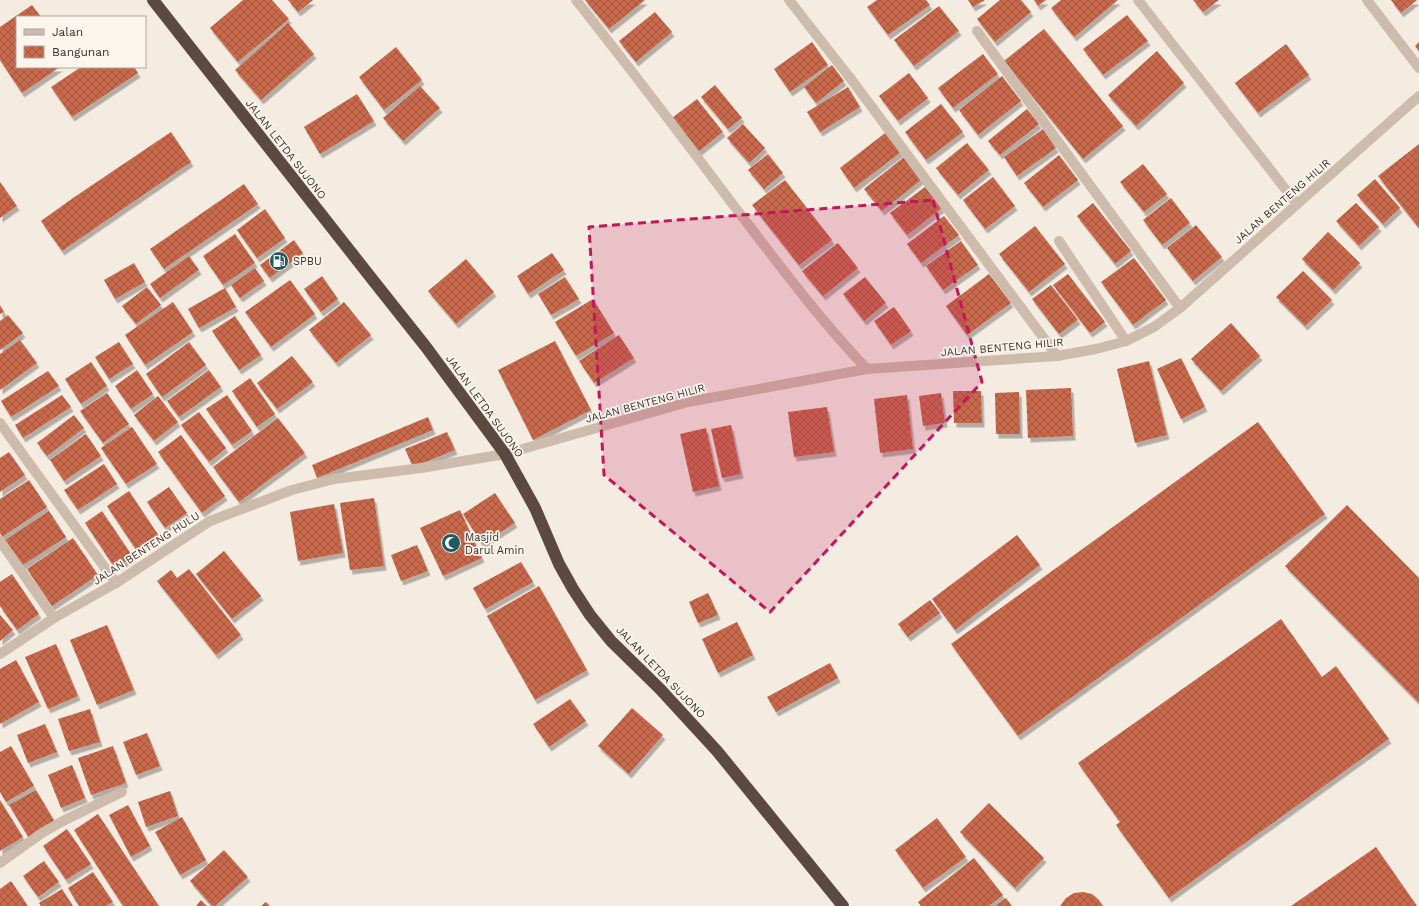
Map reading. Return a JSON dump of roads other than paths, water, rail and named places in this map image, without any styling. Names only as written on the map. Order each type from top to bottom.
[{"type":"highway","name":"JALAN LETDA SUJONO","points":[[153,0],[426,347],[505,454],[535,508],[559,564],[590,615],[611,641],[660,689],[717,751],[843,906]]},
{"type":"street","points":[[576,0],[801,293],[838,338],[867,369]]},
{"type":"street","points":[[789,0],[855,85],[1057,356]]},
{"type":"street","points":[[1138,0],[1297,204]]},
{"type":"street","points":[[1367,0],[1419,68]]},
{"type":"street","points":[[977,30],[1180,308]]},
{"type":"street","name":"JALAN BENTENG HILIR","points":[[505,454],[688,402],[867,369],[1057,356],[1096,349],[1126,340],[1154,327],[1180,308],[1419,96]]},
{"type":"street","points":[[1059,241],[1126,340]]},
{"type":"street","points":[[0,423],[116,583]]},
{"type":"street","name":"JALAN BENTENG HULU","points":[[0,654],[54,618],[116,583],[210,521],[292,490],[334,479],[421,468],[505,454]]},
{"type":"street","points":[[0,541],[54,618]]},
{"type":"street","points":[[0,863],[42,833],[122,792]]},
{"type":"place","name":"SPBU","points":[[279,261]]},
{"type":"place","name":"Masjid Darul Amin","points":[[451,543]]}]
